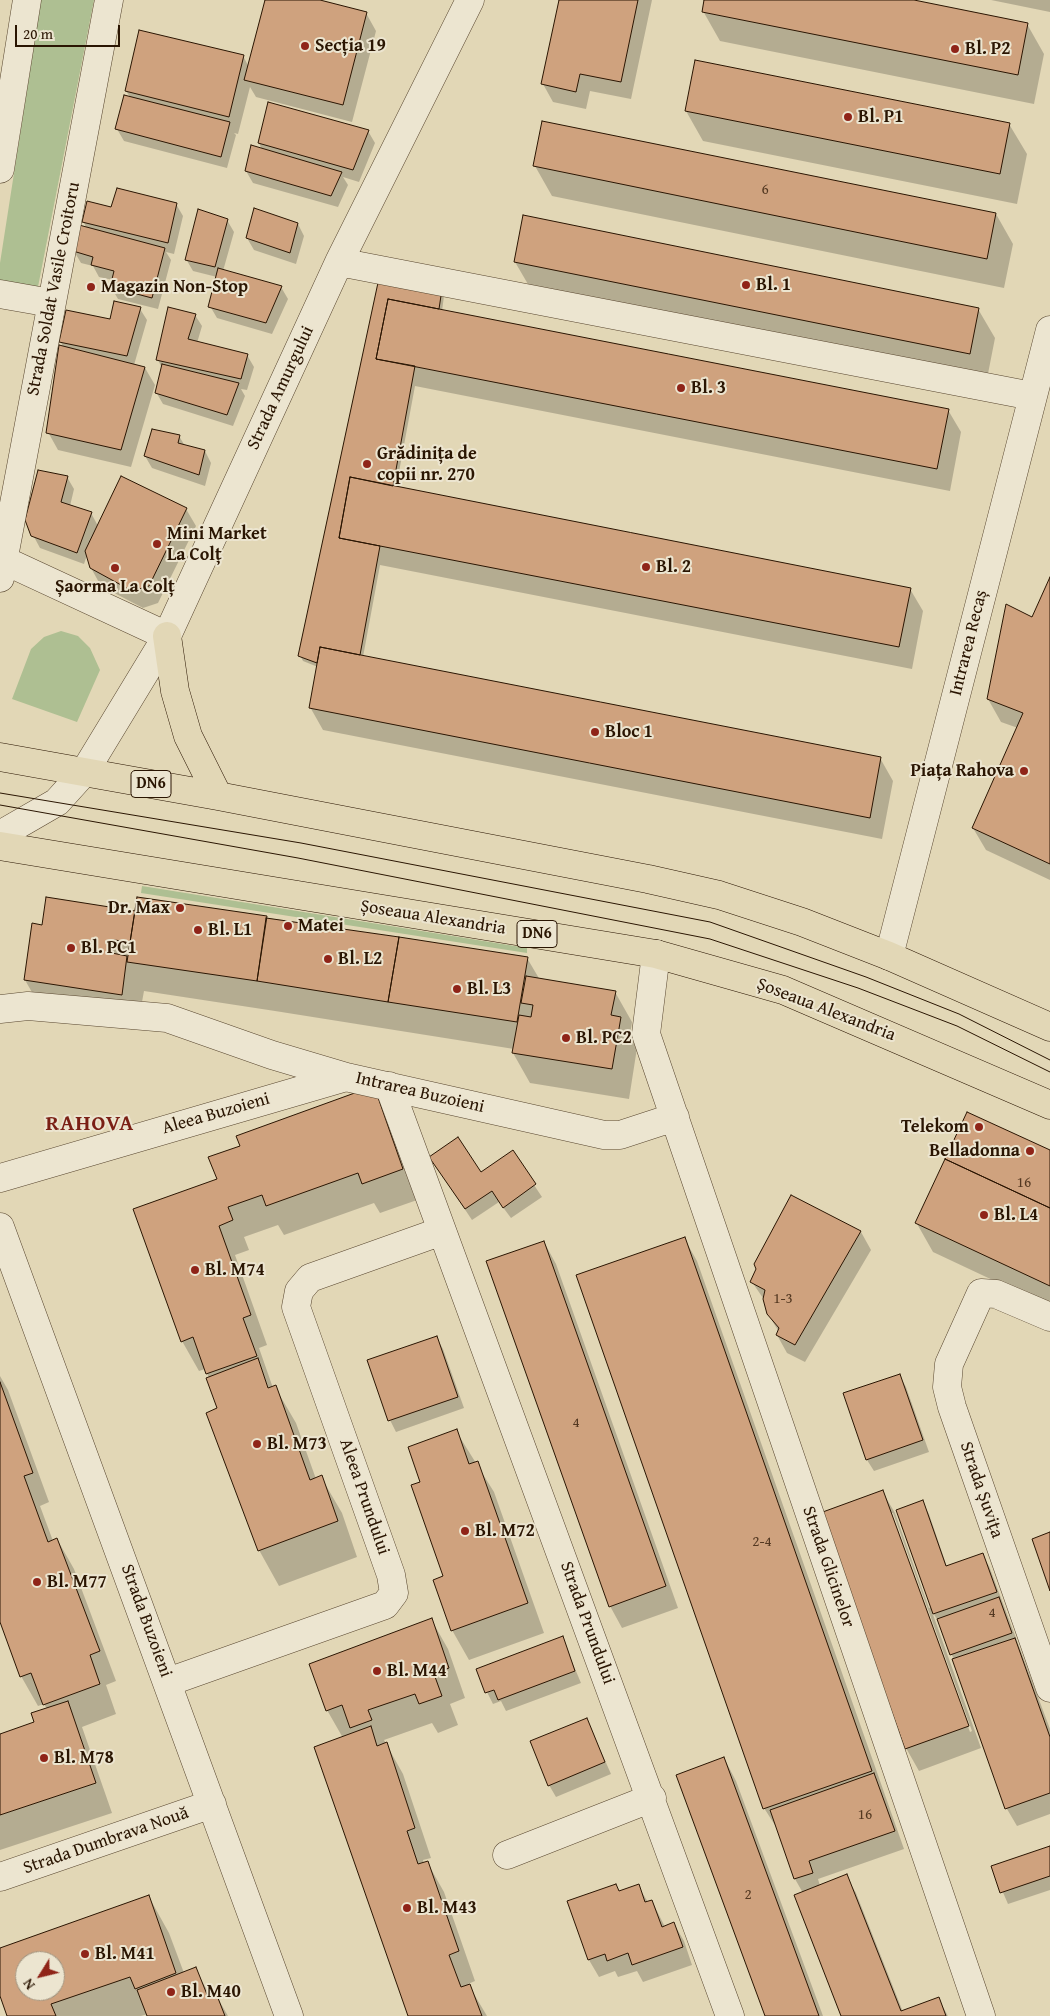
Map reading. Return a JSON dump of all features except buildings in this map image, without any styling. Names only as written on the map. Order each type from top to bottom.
[{"type":"main road","points":[[167,636],[175,691],[188,736],[218,796]]},
{"type":"main road","name":"DN6","points":[[0,757],[218,796],[648,879],[718,895],[802,922],[889,956],[1050,1027]]},
{"type":"main road","name":"Șoseaua Alexandria","points":[[0,846],[656,954],[783,990],[926,1049],[1050,1105]]},
{"type":"street","points":[[0,169],[4,122],[27,0]]},
{"type":"street","name":"Strada Soldat Vasile Croitoru","points":[[2,569],[109,0]]},
{"type":"street","name":"Strada Amurgului","points":[[0,835],[57,802],[85,771],[167,636],[339,262],[470,0]]},
{"type":"street","points":[[339,262],[1032,396]]},
{"type":"street","points":[[0,294],[51,303]]},
{"type":"street","name":"Intrarea Recaș","points":[[889,956],[1050,330]]},
{"type":"street","points":[[2,569],[167,636]]},
{"type":"street","points":[[656,954],[646,1034],[675,1117]]},
{"type":"street","name":"Intrarea Buzoieni","points":[[0,1009],[28,1006],[167,1018],[272,1055],[346,1076],[604,1135],[620,1135],[675,1117]]},
{"type":"street","name":"Aleea Buzoieni","points":[[0,1178],[346,1076]]},
{"type":"street","name":"Strada Prundului","points":[[389,1086],[652,1798],[730,2016]]},
{"type":"street","name":"Strada Glicinelor","points":[[675,1117],[981,2016]]},
{"type":"street","name":"Strada Buzoieni","points":[[0,1227],[289,2016]]},
{"type":"street","name":"Aleea Prundului","points":[[168,1682],[385,1605],[394,1593],[392,1576],[296,1307],[299,1291],[310,1278],[442,1231]]},
{"type":"street","name":"Strada Șuvița","points":[[1050,1317],[996,1294],[981,1293],[949,1364],[947,1387],[952,1407],[1050,1688]]},
{"type":"street","points":[[507,1855],[652,1798]]},
{"type":"street","name":"Strada Dumbrava Nouă","points":[[0,1877],[212,1804]]},
{"type":"green space","points":[[41,0],[94,0],[37,292],[0,285],[0,263]]},
{"type":"green space","points":[[61,631],[78,636],[90,648],[100,670],[77,722],[12,699],[31,649],[44,637]]},
{"type":"green space","points":[[142,886],[527,948],[527,953],[141,893]]},
{"type":"tram line","points":[[0,793],[301,843],[710,922],[866,977],[959,1014],[1050,1060]]},
{"type":"tram line","points":[[0,805],[298,858],[710,939],[858,988],[957,1026],[1050,1072]]},
{"type":"place","name":"Secția 19","points":[[305,46]]},
{"type":"place","name":"Bl. P2","points":[[955,49]]},
{"type":"place","name":"Bl. P1","points":[[848,117]]},
{"type":"place","name":"Bl. 1","points":[[746,285]]},
{"type":"place","name":"Magazin Non-Stop","points":[[91,287]]},
{"type":"place","name":"Bl. 3","points":[[681,388]]},
{"type":"place","name":"Grădinița de copii nr. 270","points":[[367,464]]},
{"type":"place","name":"Mini Market La Colț","points":[[157,544]]},
{"type":"place","name":"Bl. 2","points":[[646,567]]},
{"type":"place","name":"Șaorma La Colț","points":[[115,568]]},
{"type":"place","name":"Bloc 1","points":[[595,732]]},
{"type":"place","name":"Piața Rahova","points":[[1024,771]]},
{"type":"place","name":"Dr. Max","points":[[180,908]]},
{"type":"place","name":"Matei","points":[[288,926]]},
{"type":"place","name":"Bl. L1","points":[[198,930]]},
{"type":"place","name":"Bl. PC1","points":[[71,948]]},
{"type":"place","name":"Bl. L2","points":[[328,959]]},
{"type":"place","name":"Bl. L3","points":[[457,989]]},
{"type":"place","name":"Bl. PC2","points":[[566,1038]]},
{"type":"place","name":"Telekom","points":[[979,1127]]},
{"type":"place","name":"Belladonna","points":[[1030,1151]]},
{"type":"place","name":"Bl. L4","points":[[984,1215]]},
{"type":"place","name":"Bl. M74","points":[[195,1270]]},
{"type":"place","name":"Bl. M73","points":[[257,1444]]},
{"type":"place","name":"Bl. M72","points":[[465,1531]]},
{"type":"place","name":"Bl. M77","points":[[37,1582]]},
{"type":"place","name":"Bl. M44","points":[[377,1671]]},
{"type":"place","name":"Bl. M78","points":[[44,1758]]},
{"type":"place","name":"Bl. M43","points":[[407,1908]]},
{"type":"place","name":"Bl. M41","points":[[85,1954]]},
{"type":"place","name":"Bl. M40","points":[[171,1992]]},
{"type":"district","name":"RAHOVA","points":[[90,1124]]}]
